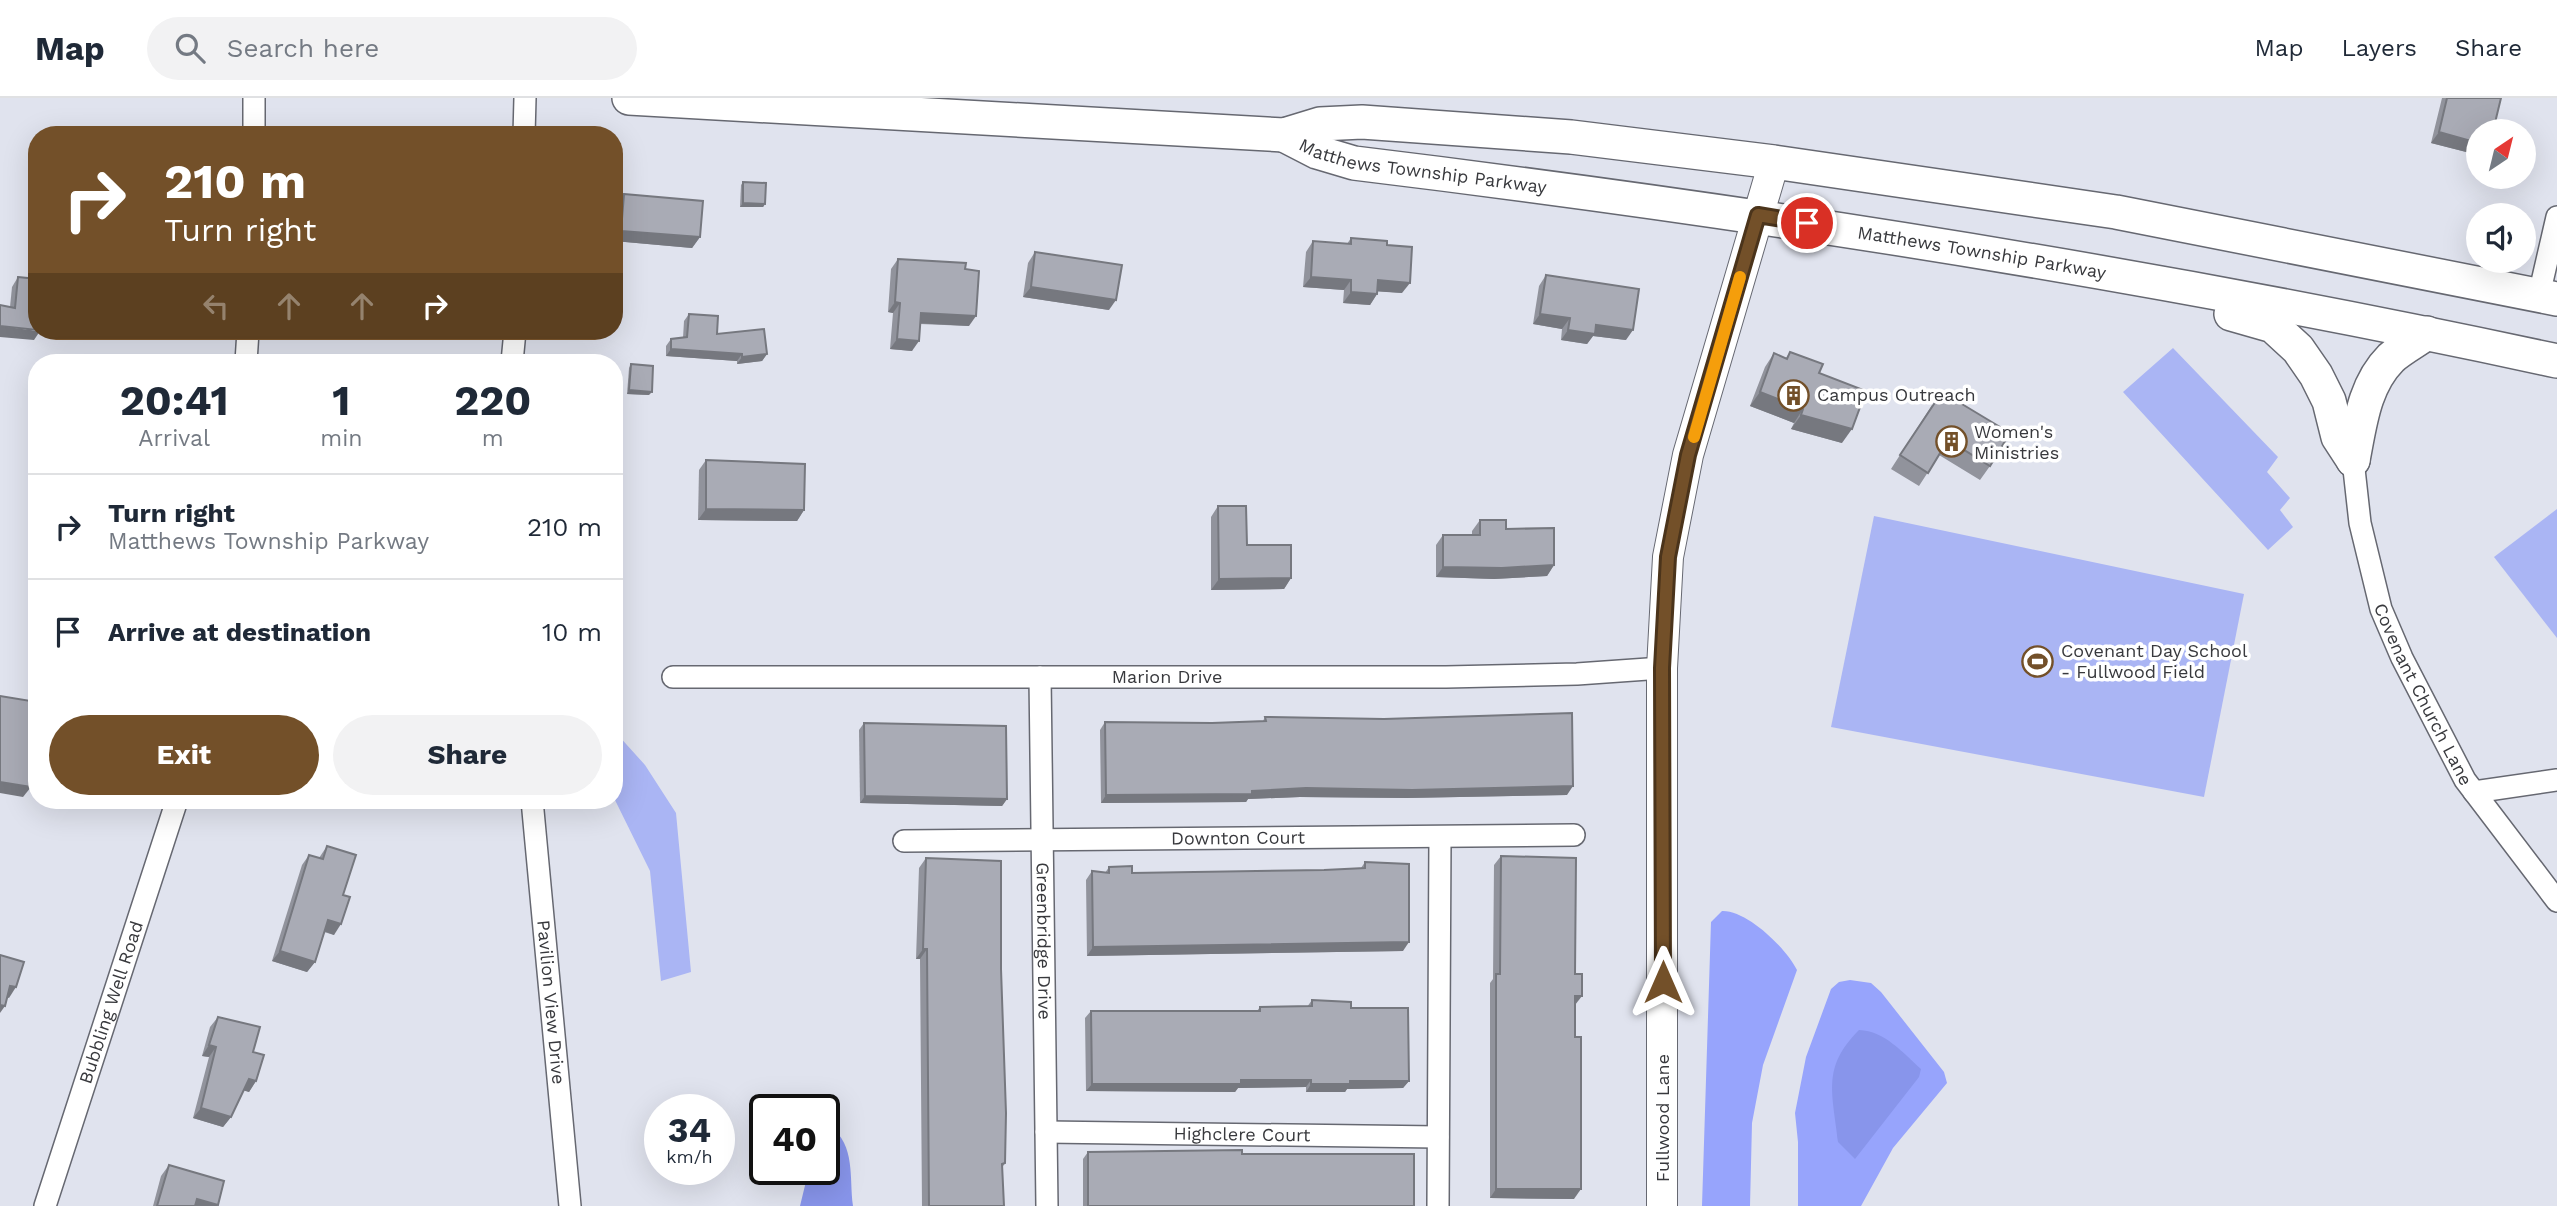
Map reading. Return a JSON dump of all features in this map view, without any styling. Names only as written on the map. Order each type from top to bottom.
[{"type":"main road","name":"Matthews Township Parkway","points":[[629,98],[916,106],[1284,135],[1320,124],[1362,122],[1570,137],[1774,162],[2116,212],[2548,297]]},
{"type":"main road","name":"Matthews Township Parkway","points":[[1284,135],[1317,152],[1354,163],[1758,215],[2113,273],[2427,333],[2557,361]]},
{"type":"main road","points":[[2113,273],[2129,290],[2139,295],[2253,319],[2273,326],[2298,349],[2316,375],[2329,401],[2338,437],[2353,460]]},
{"type":"main road","points":[[2353,460],[2364,405],[2373,382],[2391,358],[2427,333]]},
{"type":"street","points":[[254,98],[254,126]]},
{"type":"street","points":[[524,126],[525,98]]},
{"type":"street","name":"Fullwood Lane","points":[[1662,1206],[1662,613],[1674,514],[1688,455],[1774,162]]},
{"type":"street","points":[[2548,297],[2557,217]]},
{"type":"street","name":"Covenant Church Lane","points":[[2353,460],[2360,523],[2381,608],[2425,706],[2474,792],[2557,901]]},
{"type":"street","name":"Marion Drive","points":[[673,677],[1447,677],[1577,674],[1662,668]]},
{"type":"street","name":"Greenbridge Drive","points":[[1040,677],[1045,841],[1047,1206]]},
{"type":"street","points":[[2474,792],[2557,780]]},
{"type":"street","name":"Bubbling Well Road","points":[[45,1206],[174,809]]},
{"type":"street","name":"Pavilion View Drive","points":[[533,809],[570,1206]]},
{"type":"street","name":"Downton Court","points":[[904,841],[1574,835]]},
{"type":"street","points":[[1438,1206],[1440,838]]},
{"type":"street","name":"Highclere Court","points":[[1046,1132],[1438,1137]]},
{"type":"shaded area","points":[[2173,348],[2278,457],[2267,472],[2290,498],[2280,510],[2293,527],[2268,550],[2123,392]]},
{"type":"shaded area","points":[[2557,509],[2557,638],[2494,557]]},
{"type":"shaded area","name":"Covenant Day School - Fullwood Field","points":[[1874,516],[2244,594],[2204,797],[1831,727]]},
{"type":"shaded area","points":[[623,741],[645,765],[676,813],[691,972],[661,981],[650,871],[619,809],[623,809]]},
{"type":"shaded area","points":[[1722,911],[1732,912],[1754,923],[1775,941],[1797,970],[1763,1065],[1752,1123],[1750,1206],[1702,1206],[1711,922]]},
{"type":"shaded area","points":[[1850,980],[1871,983],[1881,992],[1944,1072],[1947,1083],[1893,1148],[1861,1206],[1798,1206],[1795,1113],[1806,1057],[1831,989],[1839,982]]},
{"type":"shaded area","points":[[1859,1030],[1877,1034],[1885,1039],[1921,1069],[1919,1077],[1855,1159],[1838,1142],[1832,1082],[1839,1057]]},
{"type":"shaded area","points":[[840,1137],[848,1152],[853,1206],[800,1206],[805,1185],[840,1185]]},
{"type":"building","points":[[2447,98],[2501,98],[2496,119],[2466,119],[2466,140],[2439,132]]},
{"type":"building","points":[[743,182],[766,183],[765,204],[743,203]]},
{"type":"building","points":[[624,194],[703,201],[700,237],[623,231]]},
{"type":"building","points":[[1351,238],[1387,241],[1387,245],[1412,247],[1410,283],[1378,280],[1377,294],[1351,292],[1351,280],[1311,277],[1313,241],[1351,244]]},
{"type":"building","points":[[1035,252],[1122,265],[1116,300],[1031,287]]},
{"type":"building","points":[[898,259],[966,263],[965,269],[979,271],[976,316],[921,313],[919,341],[897,339],[900,303],[895,302]]},
{"type":"building","points":[[1546,275],[1639,289],[1633,330],[1596,325],[1595,334],[1568,330],[1570,318],[1540,314]]},
{"type":"building","points":[[18,277],[28,278],[28,329],[0,326],[0,305],[15,308]]},
{"type":"building","points":[[689,314],[718,316],[717,334],[764,329],[767,354],[742,357],[742,354],[671,349],[671,339],[687,337]]},
{"type":"building","name":"Campus Outreach","points":[[1790,352],[1823,364],[1819,373],[1866,391],[1852,429],[1801,415],[1803,409],[1760,392],[1774,353],[1787,359]]},
{"type":"building","points":[[631,364],[653,366],[652,392],[629,390]]},
{"type":"building","name":"Women's Ministries","points":[[1942,392],[2010,433],[1990,466],[1948,440],[1928,473],[1900,455]]},
{"type":"building","points":[[706,460],[805,464],[804,510],[706,509]]},
{"type":"building","points":[[1218,506],[1246,506],[1247,545],[1291,545],[1291,578],[1219,579]]},
{"type":"building","points":[[1480,520],[1506,520],[1506,529],[1554,528],[1554,565],[1443,567],[1443,535],[1480,535]]},
{"type":"building","points":[[0,696],[28,701],[28,787],[0,782]]},
{"type":"building","points":[[1572,713],[1573,786],[1412,790],[1306,788],[1252,791],[1252,794],[1106,795],[1105,722],[1212,723],[1266,721],[1265,717],[1384,719]]},
{"type":"building","points":[[864,723],[1006,726],[1007,799],[865,796]]},
{"type":"building","points":[[327,846],[356,855],[343,895],[350,897],[341,924],[328,920],[315,962],[280,951],[309,855],[323,859]]},
{"type":"building","points":[[1501,856],[1576,858],[1575,974],[1582,974],[1582,996],[1575,996],[1575,1037],[1581,1037],[1581,1189],[1496,1189],[1496,974],[1500,974]]},
{"type":"building","points":[[926,858],[1001,861],[1001,969],[1006,1113],[1005,1163],[1002,1164],[1004,1206],[929,1206],[927,949],[923,949]]},
{"type":"building","points":[[1365,862],[1409,864],[1409,942],[1093,947],[1092,871],[1109,873],[1109,867],[1132,866],[1132,873],[1324,870],[1365,868]]},
{"type":"building","points":[[0,955],[24,962],[16,987],[10,986],[5,1006],[0,1005]]},
{"type":"building","points":[[1312,1000],[1351,1002],[1351,1008],[1408,1008],[1409,1081],[1311,1084],[1311,1080],[1241,1080],[1241,1084],[1092,1084],[1091,1011],[1260,1011],[1260,1007],[1312,1006]]},
{"type":"building","points":[[218,1017],[260,1027],[253,1052],[264,1055],[256,1081],[249,1079],[231,1117],[201,1108],[216,1047],[209,1045]]},
{"type":"building","points":[[1242,1150],[1242,1154],[1414,1154],[1414,1206],[1088,1206],[1088,1152]]},
{"type":"building","points":[[169,1165],[224,1181],[218,1205],[197,1199],[195,1206],[157,1206]]},
{"type":"slow traffic","points":[[1694,437],[1740,277]]},
{"type":"place","name":"Campus Outreach","points":[[1794,395]]},
{"type":"place","name":"Women's Ministries","points":[[1951,442]]},
{"type":"place","name":"Covenant Day School - Fullwood Field","points":[[2038,661]]},
{"type":"route","points":[[1663,982],[1662,613],[1674,514],[1688,455],[1758,215],[1807,223]]}]
